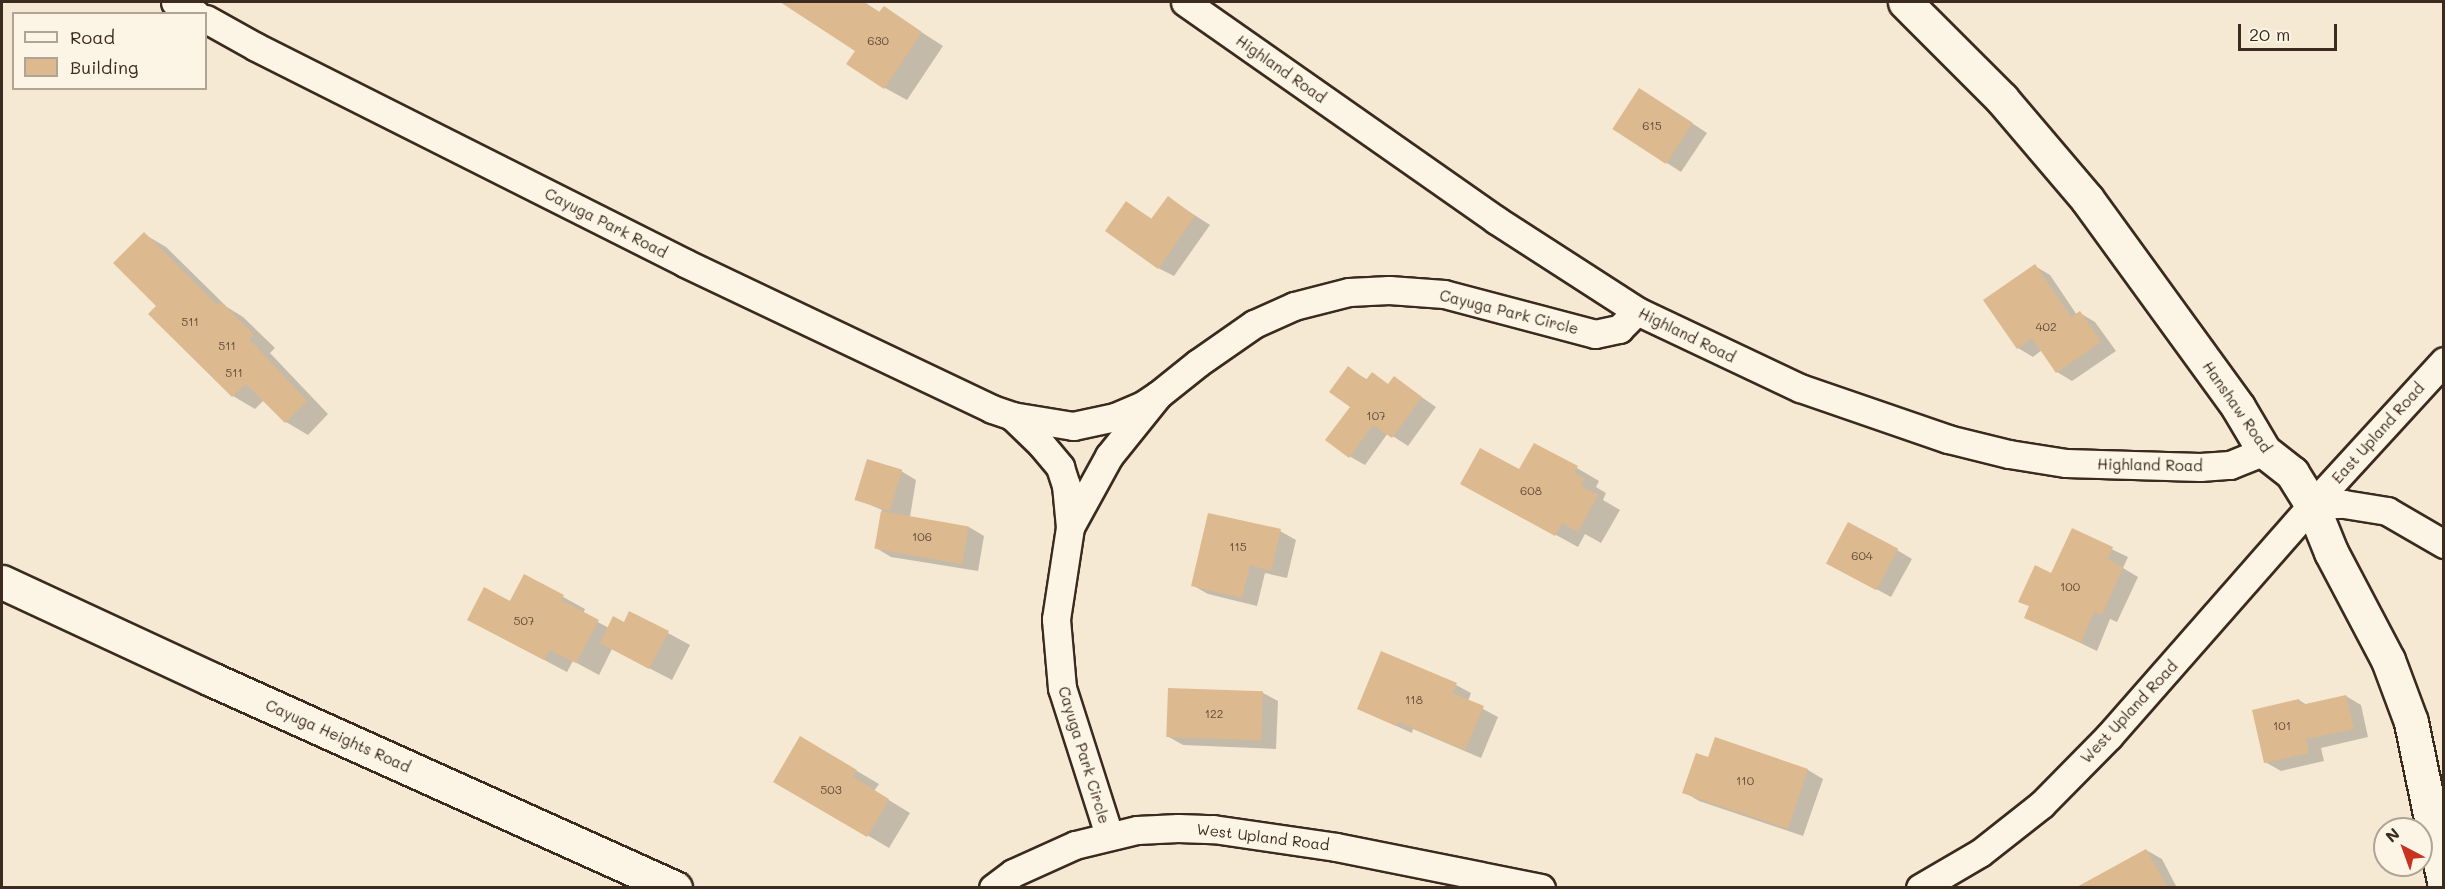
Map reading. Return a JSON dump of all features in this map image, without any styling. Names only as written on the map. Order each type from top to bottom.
[{"type":"street","points":[[175,2],[192,12]]},
{"type":"street","name":"Highland Road","points":[[1185,2],[1496,220],[1637,311],[1800,388],[1948,439],[2009,454],[2066,463],[2200,467],[2230,465],[2264,451]]},
{"type":"street","name":"Hanshaw Road","points":[[1905,2],[2002,99],[2087,199],[2232,398],[2264,451],[2292,472],[2312,505],[2331,552],[2388,660],[2411,722],[2444,881]]},
{"type":"street","name":"Cayuga Park Road","points":[[207,20],[256,47],[685,263],[1012,416],[1073,426],[1115,417],[1143,405],[1158,395]]},
{"type":"street","name":"Cayuga Park Circle","points":[[1109,835],[1062,688],[1056,619],[1070,527],[1109,456],[1158,395],[1198,363],[1254,324],[1294,306],[1349,292],[1389,290],[1443,294],[1595,334],[1619,329],[1637,311]]},
{"type":"street","name":"East Upland Road","points":[[2312,505],[2444,361]]},
{"type":"street","name":"Cayuga Park Road","points":[[1012,416],[1041,444],[1059,467],[1066,484],[1070,527]]},
{"type":"street","points":[[2312,505],[2344,504],[2387,511],[2444,544]]},
{"type":"street","name":"West Upland Road","points":[[1920,888],[1980,853],[2042,804],[2109,736],[2312,505]]},
{"type":"street","name":"Cayuga Heights Road","points":[[2,582],[211,680],[675,888]]},
{"type":"street","name":"West Upland Road","points":[[993,888],[1013,873],[1043,858],[1109,835],[1143,829],[1213,829],[1336,847],[1541,888]]},
{"type":"building","points":[[780,2],[864,2],[879,12],[884,6],[922,32],[884,89],[846,64],[855,51]]},
{"type":"building","points":[[1639,88],[1693,123],[1666,164],[1612,129]]},
{"type":"building","points":[[1168,196],[1195,216],[1158,269],[1105,231],[1126,201],[1151,219]]},
{"type":"building","points":[[144,232],[217,305],[221,302],[254,335],[249,339],[307,401],[285,423],[246,384],[232,397],[148,314],[156,306],[113,263]]},
{"type":"building","points":[[2035,264],[2071,317],[2080,311],[2101,342],[2056,373],[2032,338],[2017,349],[1983,300]]},
{"type":"building","points":[[1348,366],[1366,380],[1372,372],[1388,384],[1394,376],[1422,397],[1392,438],[1373,425],[1349,458],[1325,440],[1350,407],[1329,392]]},
{"type":"building","points":[[1534,443],[1578,466],[1574,473],[1585,479],[1581,486],[1598,495],[1578,532],[1562,523],[1555,536],[1460,484],[1480,448],[1519,469]]},
{"type":"building","points":[[867,459],[902,470],[890,511],[854,500]]},
{"type":"building","points":[[881,511],[969,526],[962,564],[874,548]]},
{"type":"building","points":[[1208,513],[1281,529],[1271,571],[1250,565],[1242,598],[1191,586]]},
{"type":"building","points":[[1848,522],[1898,549],[1876,590],[1826,563]]},
{"type":"building","points":[[2072,528],[2113,547],[2108,559],[2123,567],[2102,615],[2094,612],[2081,643],[2024,618],[2029,606],[2018,602],[2035,565],[2051,573]]},
{"type":"building","points":[[524,574],[564,595],[561,600],[599,620],[576,663],[550,650],[544,660],[467,620],[484,587],[510,601]]},
{"type":"building","points":[[629,611],[669,631],[649,669],[600,643],[613,616],[624,622]]},
{"type":"building","points":[[1381,651],[1457,683],[1452,693],[1484,706],[1465,750],[1398,722],[1396,726],[1357,709]]},
{"type":"building","points":[[1168,688],[1263,691],[1261,740],[1166,737]]},
{"type":"building","points":[[2346,695],[2354,729],[2306,739],[2309,753],[2264,763],[2252,710],[2299,699],[2301,705]]},
{"type":"building","points":[[800,736],[857,770],[853,777],[889,799],[867,837],[773,782]]},
{"type":"building","points":[[1715,737],[1808,769],[1788,829],[1682,793],[1696,753],[1708,757]]},
{"type":"building","points":[[2146,849],[2168,888],[2075,888]]}]
